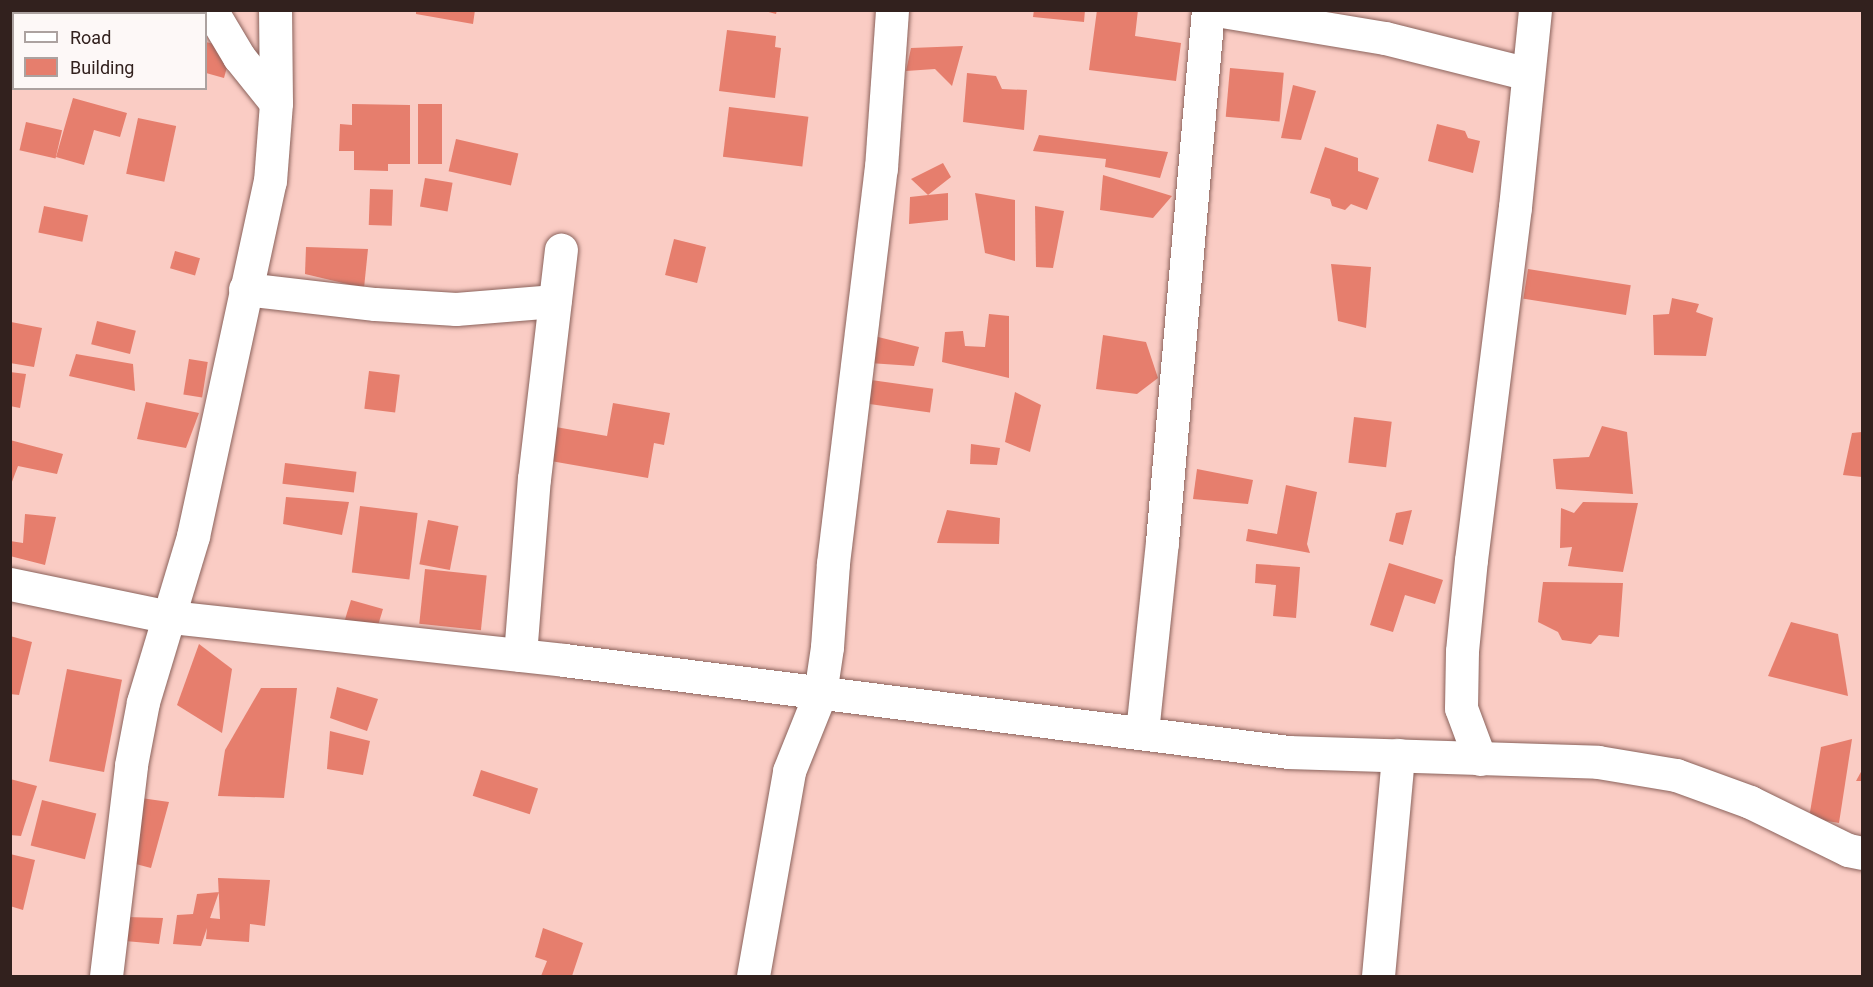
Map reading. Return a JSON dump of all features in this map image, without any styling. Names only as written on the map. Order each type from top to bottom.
[{"type":"street","points":[[211,10],[239,57],[276,104]]},
{"type":"street","points":[[106,976],[131,765],[143,702],[193,536],[270,181],[276,104],[275,10]]},
{"type":"street","points":[[753,976],[789,771],[820,694],[881,168],[892,10]]},
{"type":"street","points":[[1142,732],[1162,542],[1208,10]]},
{"type":"street","points":[[1216,10],[1385,38],[1528,74]]},
{"type":"street","points":[[1480,759],[1461,708],[1462,651],[1535,10]]},
{"type":"street","points":[[520,655],[534,479],[561,250]]},
{"type":"street","points":[[245,289],[375,304],[456,309],[555,301]]},
{"type":"street","points":[[10,584],[170,617],[520,655],[1288,752],[1598,762],[1676,775],[1750,802],[1848,850],[1863,853]]},
{"type":"street","points":[[1378,976],[1398,755]]},
{"type":"building","points":[[416,10],[475,10],[473,24],[416,14]]},
{"type":"building","points":[[761,10],[777,10],[776,14]]},
{"type":"building","points":[[1034,10],[1085,10],[1084,22],[1033,17]]},
{"type":"building","points":[[1097,10],[1138,10],[1135,36],[1181,43],[1176,81],[1089,70]]},
{"type":"building","points":[[727,30],[776,36],[775,47],[781,48],[775,98],[719,91]]},
{"type":"building","points":[[207,42],[232,49],[224,78],[207,73]]},
{"type":"building","points":[[10,44],[12,44],[12,53],[10,61]]},
{"type":"building","points":[[963,46],[952,86],[935,69],[906,71],[911,48]]},
{"type":"building","points":[[1230,68],[1284,73],[1280,122],[1226,117]]},
{"type":"building","points":[[967,73],[996,76],[1002,89],[1027,90],[1024,130],[963,122]]},
{"type":"building","points":[[1293,85],[1316,91],[1301,140],[1281,138]]},
{"type":"building","points":[[73,98],[127,113],[120,137],[94,130],[84,165],[56,157]]},
{"type":"building","points":[[352,104],[410,105],[410,164],[388,164],[388,171],[354,170],[354,151],[339,151],[340,124],[352,125]]},
{"type":"building","points":[[418,104],[442,104],[442,164],[418,164]]},
{"type":"building","points":[[729,107],[808,117],[802,166],[723,157]]},
{"type":"building","points":[[138,118],[176,126],[164,182],[126,174]]},
{"type":"building","points":[[26,122],[62,130],[56,159],[19,150]]},
{"type":"building","points":[[1437,124],[1465,131],[1468,138],[1480,141],[1473,173],[1428,161]]},
{"type":"building","points":[[1039,135],[1168,152],[1160,178],[1105,167],[1106,159],[1033,151]]},
{"type":"building","points":[[456,139],[518,153],[511,186],[449,171]]},
{"type":"building","points":[[1325,147],[1358,158],[1358,171],[1379,178],[1367,210],[1351,204],[1345,210],[1332,206],[1330,199],[1310,193]]},
{"type":"building","points":[[943,163],[951,177],[928,195],[911,179]]},
{"type":"building","points":[[1103,175],[1172,196],[1153,218],[1100,210]]},
{"type":"building","points":[[425,178],[453,183],[448,211],[420,207]]},
{"type":"building","points":[[370,189],[393,190],[392,226],[369,225]]},
{"type":"building","points":[[948,193],[948,220],[909,224],[910,197]]},
{"type":"building","points":[[975,193],[1015,200],[1015,261],[985,253]]},
{"type":"building","points":[[44,206],[88,215],[82,242],[38,232]]},
{"type":"building","points":[[1035,206],[1064,211],[1053,268],[1036,267]]},
{"type":"building","points":[[674,239],[706,247],[697,283],[665,275]]},
{"type":"building","points":[[306,247],[368,249],[364,288],[305,274]]},
{"type":"building","points":[[175,251],[200,258],[195,275],[170,268]]},
{"type":"building","points":[[1331,264],[1371,267],[1366,328],[1338,321]]},
{"type":"building","points":[[1528,269],[1631,285],[1626,315],[1523,299]]},
{"type":"building","points":[[1672,298],[1699,304],[1696,312],[1713,318],[1706,356],[1654,355],[1653,315],[1669,314]]},
{"type":"building","points":[[989,314],[1009,316],[1009,378],[942,362],[945,332],[963,331],[965,346],[985,347]]},
{"type":"building","points":[[97,321],[136,331],[130,354],[91,344]]},
{"type":"building","points":[[11,322],[42,328],[34,367],[10,363]]},
{"type":"building","points":[[1103,335],[1146,342],[1158,378],[1137,394],[1096,389]]},
{"type":"building","points":[[874,336],[919,347],[914,366],[869,363]]},
{"type":"building","points":[[76,354],[133,364],[135,391],[69,376]]},
{"type":"building","points":[[189,359],[208,362],[202,398],[183,395]]},
{"type":"building","points":[[369,371],[400,375],[395,412],[364,409]]},
{"type":"building","points":[[10,372],[26,374],[20,408],[10,406]]},
{"type":"building","points":[[864,379],[933,389],[930,413],[861,403]]},
{"type":"building","points":[[1015,392],[1041,405],[1030,452],[1005,442]]},
{"type":"building","points":[[146,402],[199,413],[186,448],[137,439]]},
{"type":"building","points":[[613,403],[670,413],[664,445],[654,443],[648,478],[545,460],[550,426],[607,436]]},
{"type":"building","points":[[1354,417],[1392,422],[1386,467],[1348,463]]},
{"type":"building","points":[[1602,426],[1627,432],[1633,494],[1556,489],[1553,459],[1589,457]]},
{"type":"building","points":[[1862,432],[1862,477],[1843,475],[1852,433]]},
{"type":"building","points":[[10,440],[63,454],[57,474],[18,466],[10,487]]},
{"type":"building","points":[[971,444],[1000,448],[997,465],[970,464]]},
{"type":"building","points":[[285,463],[356,472],[354,493],[282,484]]},
{"type":"building","points":[[1197,469],[1253,480],[1248,504],[1193,499]]},
{"type":"building","points":[[1286,485],[1317,492],[1307,544],[1310,553],[1246,541],[1248,529],[1277,534]]},
{"type":"building","points":[[286,497],[349,502],[342,535],[283,524]]},
{"type":"building","points":[[1583,502],[1638,503],[1623,572],[1568,566],[1572,547],[1560,548],[1561,508],[1574,513]]},
{"type":"building","points":[[360,506],[418,513],[409,580],[352,573]]},
{"type":"building","points":[[947,510],[1000,518],[999,544],[937,543]]},
{"type":"building","points":[[1412,510],[1403,545],[1389,541],[1396,513]]},
{"type":"building","points":[[25,514],[56,517],[45,565],[10,556],[10,541],[23,543]]},
{"type":"building","points":[[428,520],[458,526],[450,570],[419,564]]},
{"type":"building","points":[[1389,563],[1443,580],[1435,604],[1405,595],[1393,632],[1370,625]]},
{"type":"building","points":[[1256,564],[1300,567],[1296,618],[1273,616],[1276,585],[1255,583]]},
{"type":"building","points":[[425,569],[487,575],[481,630],[419,624]]},
{"type":"building","points":[[1543,582],[1623,583],[1619,637],[1599,635],[1591,644],[1562,640],[1558,632],[1538,622]]},
{"type":"building","points":[[351,600],[383,609],[376,632],[342,629]]},
{"type":"building","points":[[1791,622],[1838,634],[1848,696],[1768,676]]},
{"type":"building","points":[[10,636],[32,642],[19,695],[10,694]]},
{"type":"building","points":[[199,644],[232,669],[222,733],[177,705]]},
{"type":"building","points":[[67,669],[122,680],[104,772],[49,761]]},
{"type":"building","points":[[337,687],[378,699],[367,731],[330,718]]},
{"type":"building","points":[[261,688],[297,688],[284,798],[218,796],[225,750]]},
{"type":"building","points":[[330,731],[370,741],[363,775],[327,769]]},
{"type":"building","points":[[1852,739],[1839,823],[1809,818],[1821,747]]},
{"type":"building","points":[[481,770],[538,789],[530,814],[473,796]]},
{"type":"building","points":[[1862,770],[1862,781],[1856,781]]},
{"type":"building","points":[[10,779],[37,786],[21,836],[10,835]]},
{"type":"building","points":[[141,798],[169,802],[151,868],[132,863]]},
{"type":"building","points":[[42,800],[96,814],[85,859],[31,846]]},
{"type":"building","points":[[10,854],[35,860],[23,910],[10,906]]},
{"type":"building","points":[[218,878],[270,880],[265,926],[250,924],[249,942],[206,939],[207,928],[201,946],[173,944],[177,915],[193,914],[197,894],[219,892]],"holes":[[[219,893],[220,919],[210,918]]]},
{"type":"building","points":[[126,917],[163,918],[159,944],[125,941]]},
{"type":"building","points":[[543,928],[583,943],[572,976],[541,976],[547,961],[535,957]]}]
